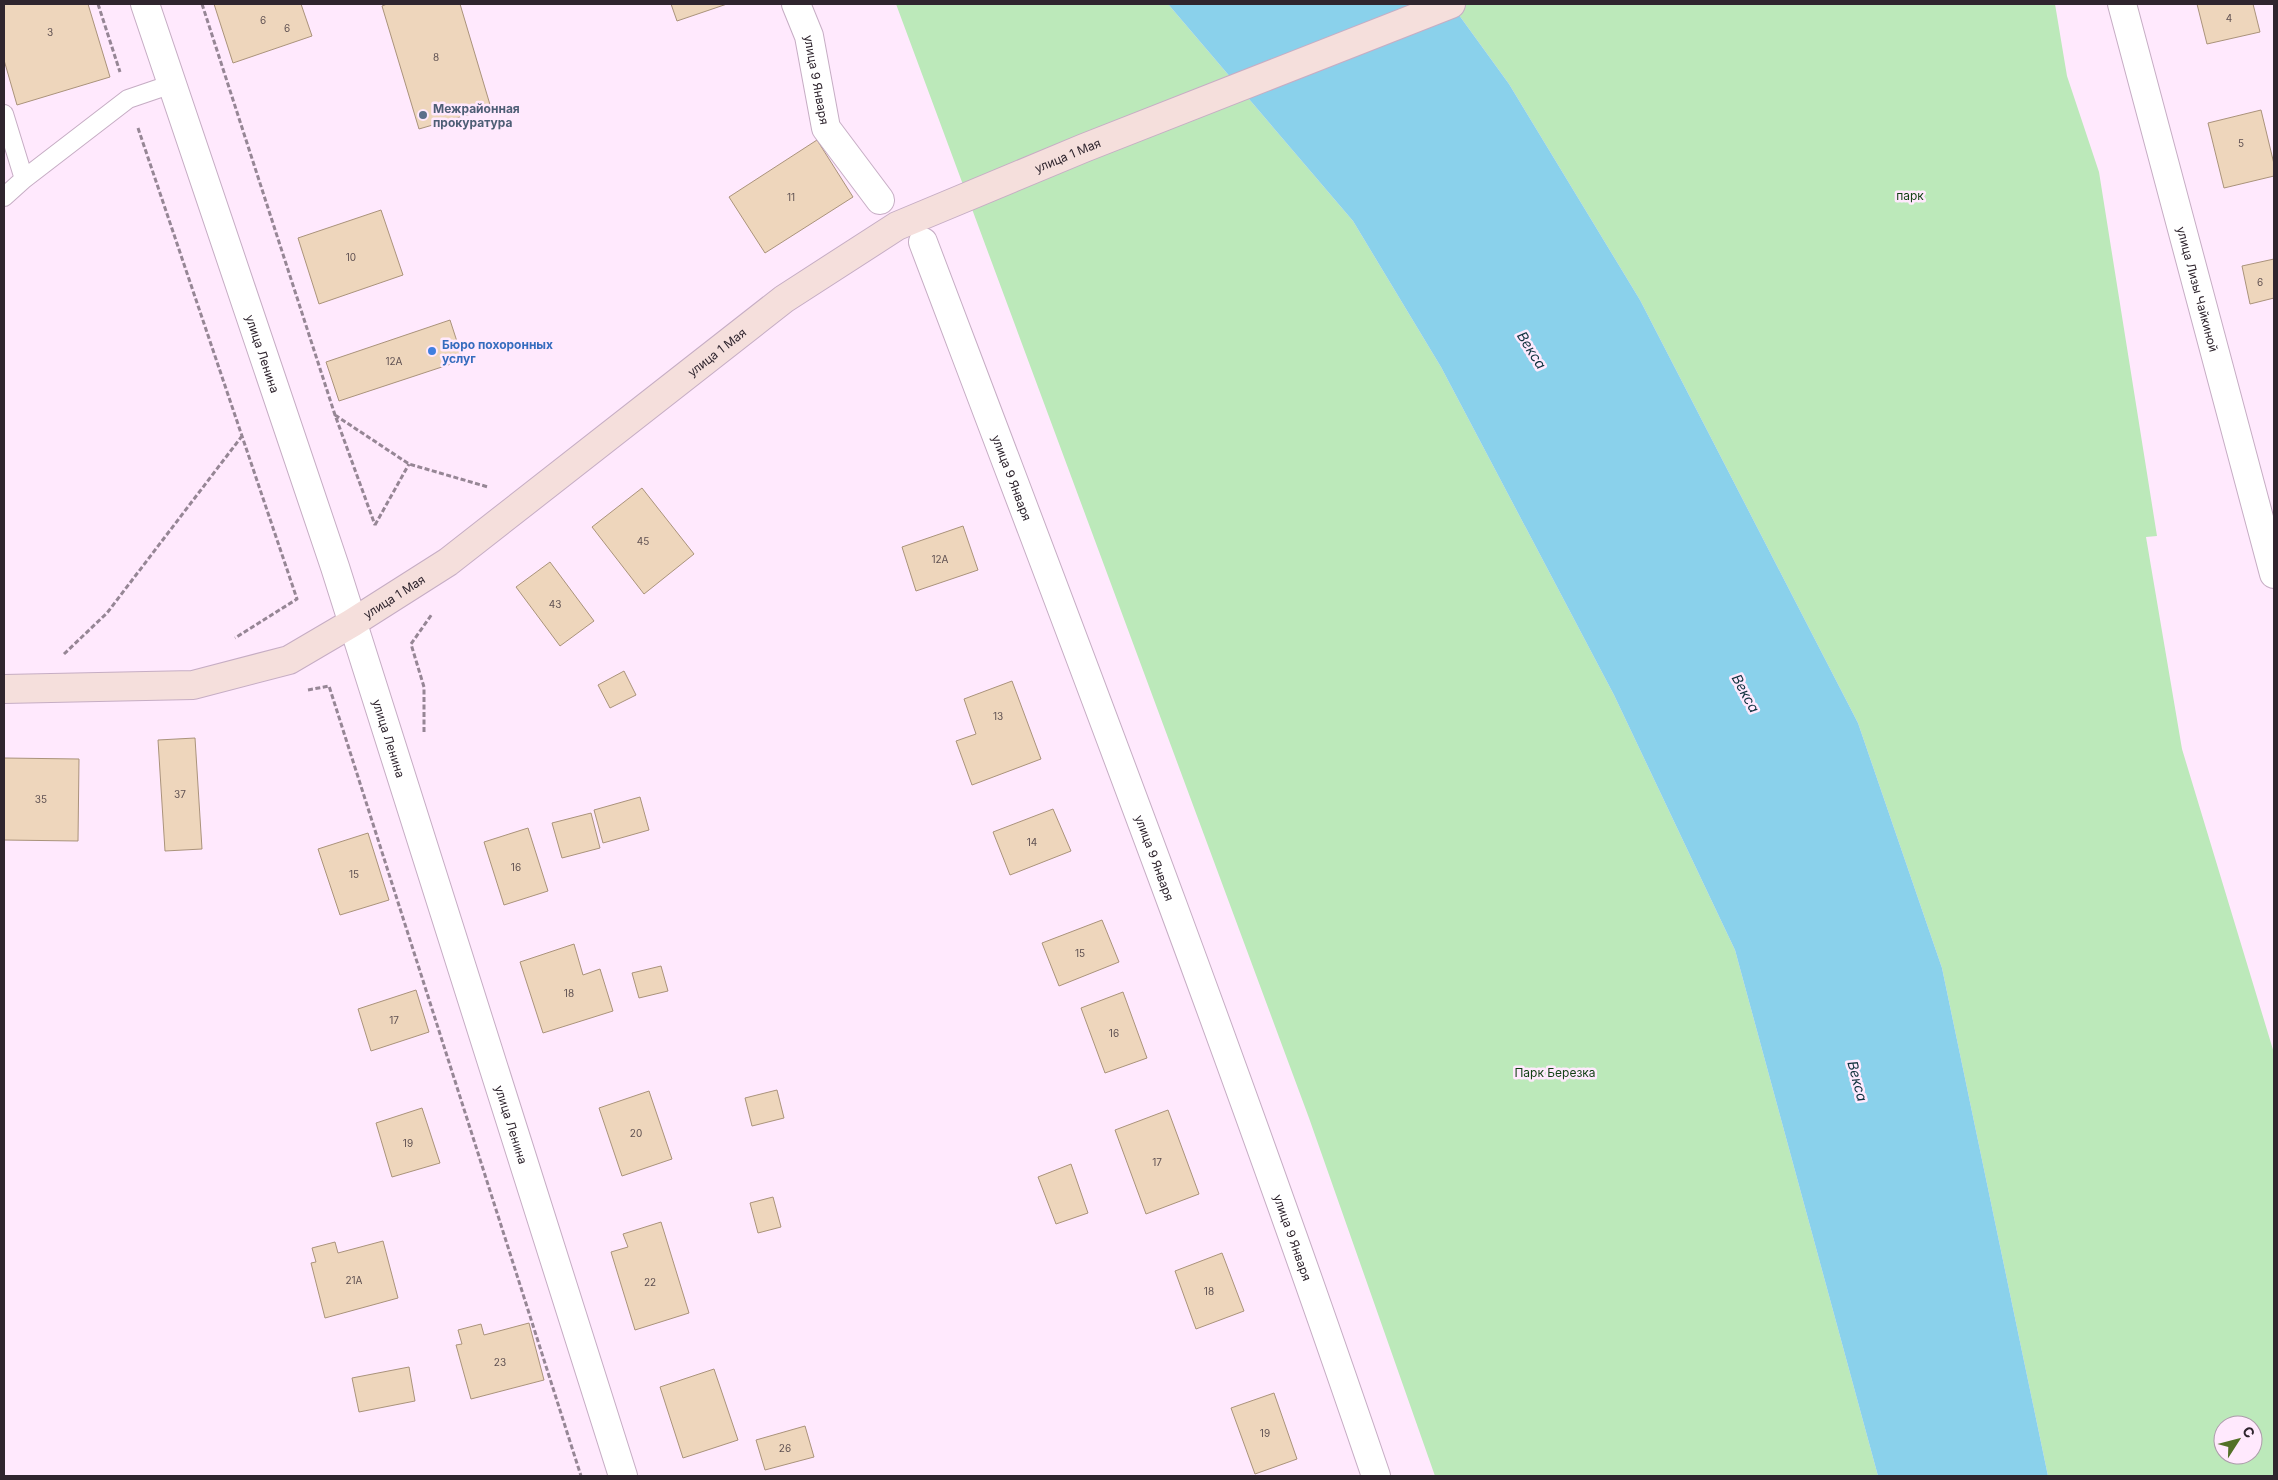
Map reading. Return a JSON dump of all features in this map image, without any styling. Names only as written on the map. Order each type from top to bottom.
[{"type":"main road","name":"улица 1 Мая","points":[[4,689],[193,685],[289,660],[352,624],[448,562],[792,294],[897,226],[1084,148],[1451,4]]},
{"type":"street","name":"улица Ленина","points":[[145,4],[352,624],[623,1476]]},
{"type":"street","name":"улица 9 Января","points":[[796,4],[809,36],[826,128],[880,200]]},
{"type":"street","name":"улица Лизы Чайкиной","points":[[2122,4],[2274,574]]},
{"type":"street","name":"улица 9 Января","points":[[922,242],[1143,821],[1310,1281],[1376,1476]]},
{"type":"lane","points":[[4,197],[24,179],[128,100],[172,84]]},
{"type":"lane","points":[[4,114],[24,179]]},
{"type":"path","points":[[98,4],[128,100],[297,599],[233,639]]},
{"type":"path","points":[[202,4],[334,415],[375,525],[408,464],[334,415]]},
{"type":"path","points":[[57,661],[107,613],[242,436]]},
{"type":"path","points":[[424,740],[424,687],[411,644],[437,607]]},
{"type":"path","points":[[329,686],[581,1476]]},
{"type":"green space","name":"Парк Березка","points":[[896,4],[1168,4],[1353,221],[1441,367],[1614,695],[1735,950],[1878,1476],[1435,1476],[1309,1118]]},
{"type":"green space","name":"парк","points":[[1451,4],[2055,4],[2067,76],[2099,172],[2157,536],[2146,537],[2182,749],[2274,1053],[2274,1476],[2048,1476],[1942,968],[1858,723],[1640,300],[1509,84]]},
{"type":"water","name":"Векса","points":[[1168,4],[1451,4],[1509,84],[1640,300],[1858,723],[1942,968],[2048,1476],[1878,1476],[1735,950],[1614,695],[1441,367],[1353,221]]},
{"type":"building","points":[[4,4],[88,4],[110,77],[17,105],[4,60]]},
{"type":"building","points":[[214,4],[301,4],[312,36],[233,63]]},
{"type":"building","points":[[387,4],[460,4],[491,108],[419,129],[382,6]]},
{"type":"building","points":[[671,4],[727,4],[677,21]]},
{"type":"building","points":[[2197,4],[2253,4],[2260,32],[2207,44]]},
{"type":"building","points":[[2261,110],[2274,164],[2274,176],[2224,188],[2208,123]]},
{"type":"building","points":[[817,140],[853,197],[765,253],[729,197]]},
{"type":"building","points":[[381,210],[403,275],[319,304],[298,238]]},
{"type":"building","points":[[2274,259],[2274,298],[2250,304],[2242,266]]},
{"type":"building","points":[[450,320],[463,360],[339,401],[326,362]]},
{"type":"building","points":[[642,488],[694,554],[644,594],[592,527]]},
{"type":"building","points":[[963,526],[978,570],[916,591],[902,547]]},
{"type":"building","points":[[550,562],[594,621],[560,646],[516,587]]},
{"type":"building","points":[[624,671],[636,695],[610,708],[598,685]]},
{"type":"building","points":[[1012,681],[1041,759],[972,785],[956,741],[976,734],[964,699]]},
{"type":"building","points":[[195,738],[202,849],[165,851],[158,740]]},
{"type":"building","points":[[4,758],[79,759],[78,841],[4,840]]},
{"type":"building","points":[[640,797],[649,830],[603,843],[594,810]]},
{"type":"building","points":[[1053,809],[1071,851],[1010,875],[993,832]]},
{"type":"building","points":[[591,813],[600,848],[562,858],[552,823]]},
{"type":"building","points":[[528,828],[548,891],[504,905],[484,842]]},
{"type":"building","points":[[368,833],[389,900],[340,915],[318,849]]},
{"type":"building","points":[[1102,920],[1119,962],[1059,986],[1042,943]]},
{"type":"building","points":[[574,944],[583,975],[600,969],[613,1011],[543,1033],[520,962]]},
{"type":"building","points":[[661,966],[668,991],[639,998],[632,973]]},
{"type":"building","points":[[416,990],[429,1032],[371,1051],[358,1009]]},
{"type":"building","points":[[1123,992],[1147,1058],[1105,1073],[1081,1008]]},
{"type":"building","points":[[777,1090],[784,1118],[752,1126],[745,1098]]},
{"type":"building","points":[[649,1091],[672,1159],[622,1176],[599,1108]]},
{"type":"building","points":[[422,1108],[440,1163],[392,1177],[376,1123]]},
{"type":"building","points":[[1168,1110],[1199,1194],[1146,1214],[1115,1130]]},
{"type":"building","points":[[1071,1164],[1088,1213],[1056,1224],[1038,1177]]},
{"type":"building","points":[[773,1197],[781,1227],[758,1233],[750,1203]]},
{"type":"building","points":[[661,1222],[689,1313],[635,1330],[611,1252],[628,1247],[623,1234]]},
{"type":"building","points":[[383,1241],[398,1298],[325,1318],[311,1263],[316,1262],[312,1248],[335,1242],[338,1253]]},
{"type":"building","points":[[1222,1253],[1244,1311],[1196,1329],[1175,1271]]},
{"type":"building","points":[[529,1323],[544,1380],[471,1399],[456,1345],[462,1344],[458,1330],[481,1324],[484,1335]]},
{"type":"building","points":[[409,1367],[415,1401],[359,1412],[352,1378]]},
{"type":"building","points":[[714,1369],[738,1440],[683,1458],[660,1387]]},
{"type":"building","points":[[1274,1393],[1297,1459],[1255,1474],[1231,1408]]},
{"type":"building","points":[[805,1426],[814,1457],[765,1470],[756,1440]]},
{"type":"place","name":"Межрайонная прокуратура","points":[[423,115]]},
{"type":"place","name":"Бюро похоронных услуг","points":[[432,351]]}]
